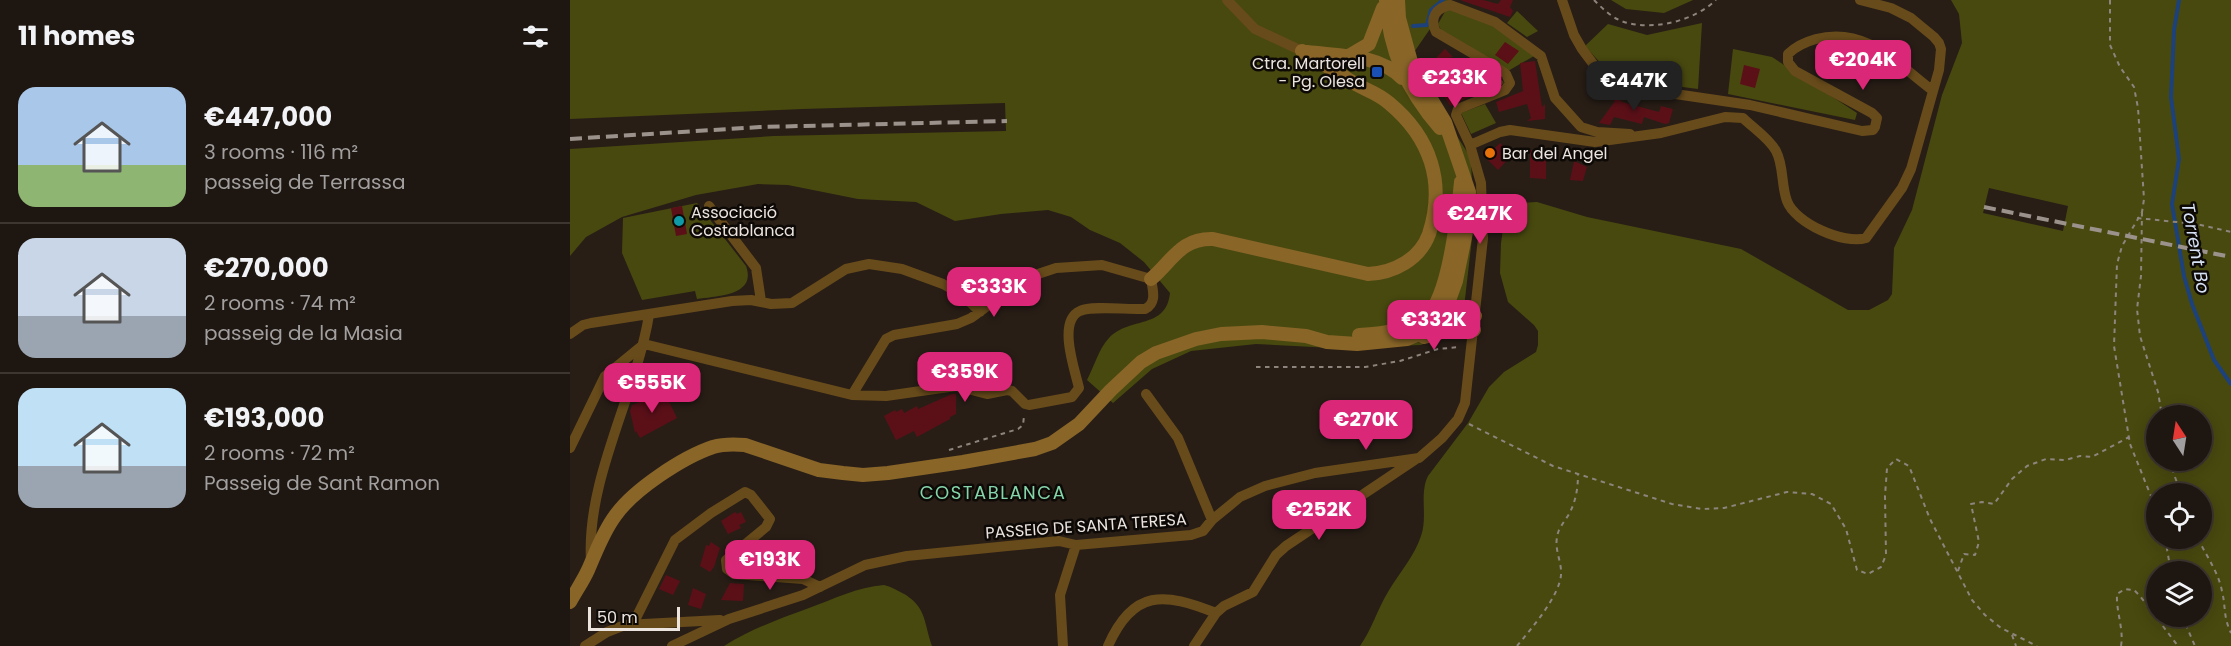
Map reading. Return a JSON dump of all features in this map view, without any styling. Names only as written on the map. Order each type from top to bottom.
[{"type":"main road","points":[[1341,74],[1347,57],[1369,44],[1390,0]]},
{"type":"main road","points":[[1390,0],[1398,18],[1413,69]]},
{"type":"main road","points":[[1390,0],[1392,46],[1407,83]]},
{"type":"main road","points":[[1376,60],[1396,40],[1398,18]]},
{"type":"main road","points":[[1369,44],[1392,46],[1413,69],[1445,122],[1469,192],[1467,227],[1456,282],[1444,314],[1428,330],[1407,339]]},
{"type":"main road","points":[[1302,51],[1376,60],[1393,69],[1407,83],[1425,110],[1451,141]]},
{"type":"main road","points":[[1151,279],[1184,245],[1198,240],[1213,239],[1368,274],[1382,273],[1399,267],[1420,250],[1427,239],[1434,214],[1435,183],[1427,150],[1413,129],[1389,103],[1371,90],[1350,81],[1302,51]]},
{"type":"main road","points":[[1456,328],[1450,325],[1444,314],[1443,305],[1462,171]]},
{"type":"main road","points":[[1414,323],[1425,318],[1432,309],[1447,270]]},
{"type":"main road","points":[[570,602],[613,517],[653,480],[712,447],[745,445],[819,470],[862,475],[918,470],[1010,454],[1052,443],[1068,433],[1141,362],[1171,346],[1204,337],[1243,332],[1306,336],[1368,334],[1385,332],[1444,314],[1474,323]]},
{"type":"main road","points":[[1306,336],[1328,342],[1358,344],[1428,336],[1474,323]]},
{"type":"street","points":[[1227,0],[1256,29],[1302,51]]},
{"type":"street","points":[[1562,0],[1574,35],[1606,81],[1621,86],[1750,105],[1862,131],[1872,130],[1877,123],[1877,118],[1872,113],[1795,71],[1788,62],[1788,54],[1796,46],[1840,35],[1866,41],[1932,90]]},
{"type":"street","points":[[1470,145],[1510,130],[1595,142],[1647,135],[1725,117],[1743,118],[1776,151],[1787,203],[1800,218],[1823,231],[1857,241],[1866,238],[1902,188],[1911,169],[1941,58],[1939,43],[1911,18],[1891,8],[1860,0]]},
{"type":"street","points":[[1194,646],[1216,613],[1224,606],[1253,592],[1276,555],[1286,546],[1419,458],[1442,438],[1458,419],[1465,403],[1483,238],[1484,209],[1481,180],[1470,145],[1456,115],[1458,109],[1505,90],[1510,82],[1506,74],[1439,35],[1433,27],[1435,13],[1443,6],[1450,4],[1458,6],[1495,22],[1528,45],[1541,56],[1545,63],[1555,98],[1581,127],[1597,132],[1647,135]]},
{"type":"street","points":[[1743,118],[1750,105]]},
{"type":"street","points":[[709,206],[756,268],[760,301]]},
{"type":"street","points":[[570,334],[582,325],[732,301],[760,301],[780,305],[792,303],[846,269],[869,264],[902,269],[943,284],[964,296],[980,312]]},
{"type":"street","points":[[644,344],[852,394],[886,396],[956,386],[987,394],[1007,390],[1025,404],[1035,405],[1072,397],[1079,388],[1068,338],[1070,321],[1074,315],[1087,309],[1145,309],[1153,302],[1151,279],[1102,265],[1056,268],[1026,278],[980,312],[957,324],[894,335],[886,339],[852,394]]},
{"type":"street","points":[[591,562],[590,533],[597,497],[631,379],[644,344],[649,315]]},
{"type":"street","points":[[570,448],[605,376],[644,344]]},
{"type":"street","name":"PASSEIG DE SANTA TERESA","points":[[729,619],[789,600],[865,565],[897,558],[1059,541],[1076,544],[1191,535],[1203,531],[1212,520],[1178,438],[1146,394]]},
{"type":"street","points":[[1212,520],[1240,497],[1265,486],[1315,473],[1419,458]]},
{"type":"street","points":[[633,624],[675,540],[711,513],[745,492],[751,495],[770,519],[766,527],[726,560],[727,569],[734,574],[803,579],[820,587]]},
{"type":"street","points":[[1063,646],[1060,595],[1076,544]]},
{"type":"street","points":[[1108,646],[1127,613],[1155,599],[1172,600],[1216,613]]},
{"type":"street","points":[[585,646],[607,632],[633,624],[729,619]]},
{"type":"street","points":[[672,646],[729,619]]},
{"type":"lane","points":[[1452,62],[1466,64],[1477,62],[1481,58]]},
{"type":"path","points":[[1594,0],[1605,12],[1622,22],[1641,25],[1671,23],[1693,15],[1716,0]]},
{"type":"path","points":[[2110,0],[2110,45],[2120,67],[2134,87],[2138,108],[2144,199],[2141,276],[2137,309],[2140,336],[2160,405]]},
{"type":"path","points":[[2142,212],[2121,246],[2117,264],[2114,346],[2129,437],[2146,483]]},
{"type":"path","points":[[2137,218],[2196,224],[2231,232]]},
{"type":"path","points":[[1256,367],[1365,367],[1400,361],[1438,349],[1472,346]]},
{"type":"path","points":[[944,452],[1018,429],[1023,425],[1025,404]]},
{"type":"path","points":[[1458,419],[1553,466],[1672,504],[1702,509],[1724,508],[1787,492],[1812,494],[1831,504],[1845,529],[1857,570],[1868,574],[1881,567],[1886,555],[1887,468],[1896,459],[1908,466],[1930,519],[1972,600],[1985,615],[2012,634],[2037,646]]},
{"type":"path","points":[[1958,571],[1964,554],[1975,555],[1979,542],[1971,504],[1982,502],[1994,504],[2012,479],[2027,466],[2046,459],[2065,460],[2080,456],[2092,458],[2129,437]]},
{"type":"path","points":[[1517,646],[1558,589],[1561,574],[1555,549],[1559,530],[1578,492],[1578,474]]},
{"type":"path","points":[[2204,549],[2213,564],[2222,592],[2224,619],[2231,633]]},
{"type":"path","points":[[2121,646],[2122,634],[2116,605],[2117,594],[2125,589],[2134,590],[2140,596],[2178,646]]},
{"type":"path","points":[[2187,627],[2195,646]]},
{"type":"path","points":[[2012,634],[2016,646]]},
{"type":"shaded area","points":[[570,0],[1452,0],[1436,14],[1430,29],[1412,55],[1427,89],[1469,155],[1471,162],[1474,221],[1463,316],[1442,336],[1421,345],[1333,348],[1256,344],[1191,351],[1152,369],[1113,403],[1087,380],[1099,352],[1105,342],[1117,331],[1162,313],[1170,293],[1144,262],[1120,243],[1090,230],[1071,217],[1048,210],[955,221],[916,202],[858,199],[788,185],[758,184],[696,195],[622,217],[586,237],[570,256],[570,149],[774,136],[1006,131],[1005,103],[570,119]]},
{"type":"shaded area","points":[[1611,0],[1693,0],[1664,13],[1626,9]]},
{"type":"shaded area","points":[[1951,0],[2231,0],[2231,646],[1360,646],[1384,599],[1418,544],[1423,529],[1424,490],[1428,476],[1468,423],[1489,387],[1504,372],[1536,352],[1538,331],[1508,302],[1500,273],[1504,222],[1510,210],[1521,203],[1537,202],[1587,217],[1741,249],[1848,310],[1869,310],[1888,300],[1892,294],[1894,248],[1912,210],[1942,95],[1962,43],[1959,14]],"holes":[[[1989,188],[2068,206],[2063,231],[1983,213]]]},
{"type":"shaded area","points":[[1447,8],[1505,30],[1534,56],[1508,71],[1442,32],[1438,24]]},
{"type":"shaded area","points":[[1517,11],[1538,31],[1527,37],[1507,23]]},
{"type":"shaded area","points":[[1702,23],[1698,89],[1614,78],[1585,46],[1608,24],[1647,35]]},
{"type":"shaded area","points":[[1733,49],[1772,57],[1857,113],[1855,120],[1728,94]]},
{"type":"shaded area","points":[[1481,65],[1504,82],[1500,87],[1475,97],[1469,88],[1487,77]]},
{"type":"shaded area","points":[[1485,104],[1496,123],[1471,134],[1461,113]]},
{"type":"shaded area","points":[[697,203],[746,266],[748,276],[746,283],[733,293],[714,297],[697,299],[695,291],[642,300],[622,253],[623,218]]},
{"type":"shaded area","points":[[884,585],[906,595],[918,606],[932,646],[724,646],[755,629],[787,616],[855,591]]},
{"type":"building","points":[[1460,0],[1483,0],[1498,4],[1501,0],[1513,0],[1510,7],[1513,11],[1510,17]]},
{"type":"building","points":[[1505,42],[1519,51],[1508,64],[1495,55]]},
{"type":"building","points":[[1445,49],[1453,57],[1449,58],[1443,68],[1434,60]]},
{"type":"building","points":[[1535,61],[1542,107],[1545,104],[1545,119],[1527,121],[1531,118],[1527,104],[1499,112],[1496,102],[1523,91],[1520,63]]},
{"type":"building","points":[[1744,65],[1760,69],[1755,88],[1740,84]]},
{"type":"building","points":[[1479,66],[1483,68],[1487,77],[1469,90],[1473,95],[1450,106],[1435,82],[1453,72],[1459,79]]},
{"type":"building","points":[[1611,91],[1622,94],[1620,100],[1622,102],[1659,112],[1661,106],[1673,109],[1669,123],[1665,124],[1644,117],[1642,124],[1614,117],[1610,125],[1599,123],[1615,101],[1607,98]]},
{"type":"building","points":[[1500,143],[1512,155],[1498,170],[1485,157]]},
{"type":"building","points":[[1530,150],[1546,150],[1546,179],[1530,178]]},
{"type":"building","points":[[1574,161],[1587,167],[1583,181],[1570,180]]},
{"type":"building","name":"Associació Costablanca","points":[[682,206],[687,234],[676,236],[671,208]]},
{"type":"building","points":[[664,391],[677,418],[640,438],[636,431],[635,433],[630,411],[632,405]]},
{"type":"building","points":[[956,394],[956,414],[950,419],[917,437],[914,431],[896,440],[884,416],[895,410],[896,412],[902,409],[904,413],[917,406],[918,409]]},
{"type":"building","points":[[735,512],[737,514],[741,512],[746,522],[739,525],[741,528],[728,534],[721,521]]},
{"type":"building","points":[[711,542],[720,548],[710,572],[700,566],[706,545],[709,546]]},
{"type":"building","points":[[666,575],[680,581],[673,595],[659,589]]},
{"type":"building","points":[[730,583],[744,584],[743,601],[721,600]]},
{"type":"building","points":[[693,588],[706,594],[701,609],[688,605]]},
{"type":"waterway","points":[[1413,26],[1427,25],[1431,10],[1443,0]]},
{"type":"waterway","name":"Torrent Bo","points":[[2179,0],[2174,30],[2171,97],[2179,159],[2172,204],[2184,276],[2192,304],[2214,360],[2231,384]]},
{"type":"railway","points":[[570,139],[760,127],[1007,121]]},
{"type":"railway","points":[[1984,207],[2231,257]]},
{"type":"place","name":"Ctra. Martorell - Pg. Olesa","points":[[1377,72]]},
{"type":"place","name":"Bar del Angel","points":[[1490,153]]},
{"type":"place","name":"Associació Costablanca","points":[[679,221]]},
{"type":"district","name":"COSTABLANCA","points":[[993,492]]}]
